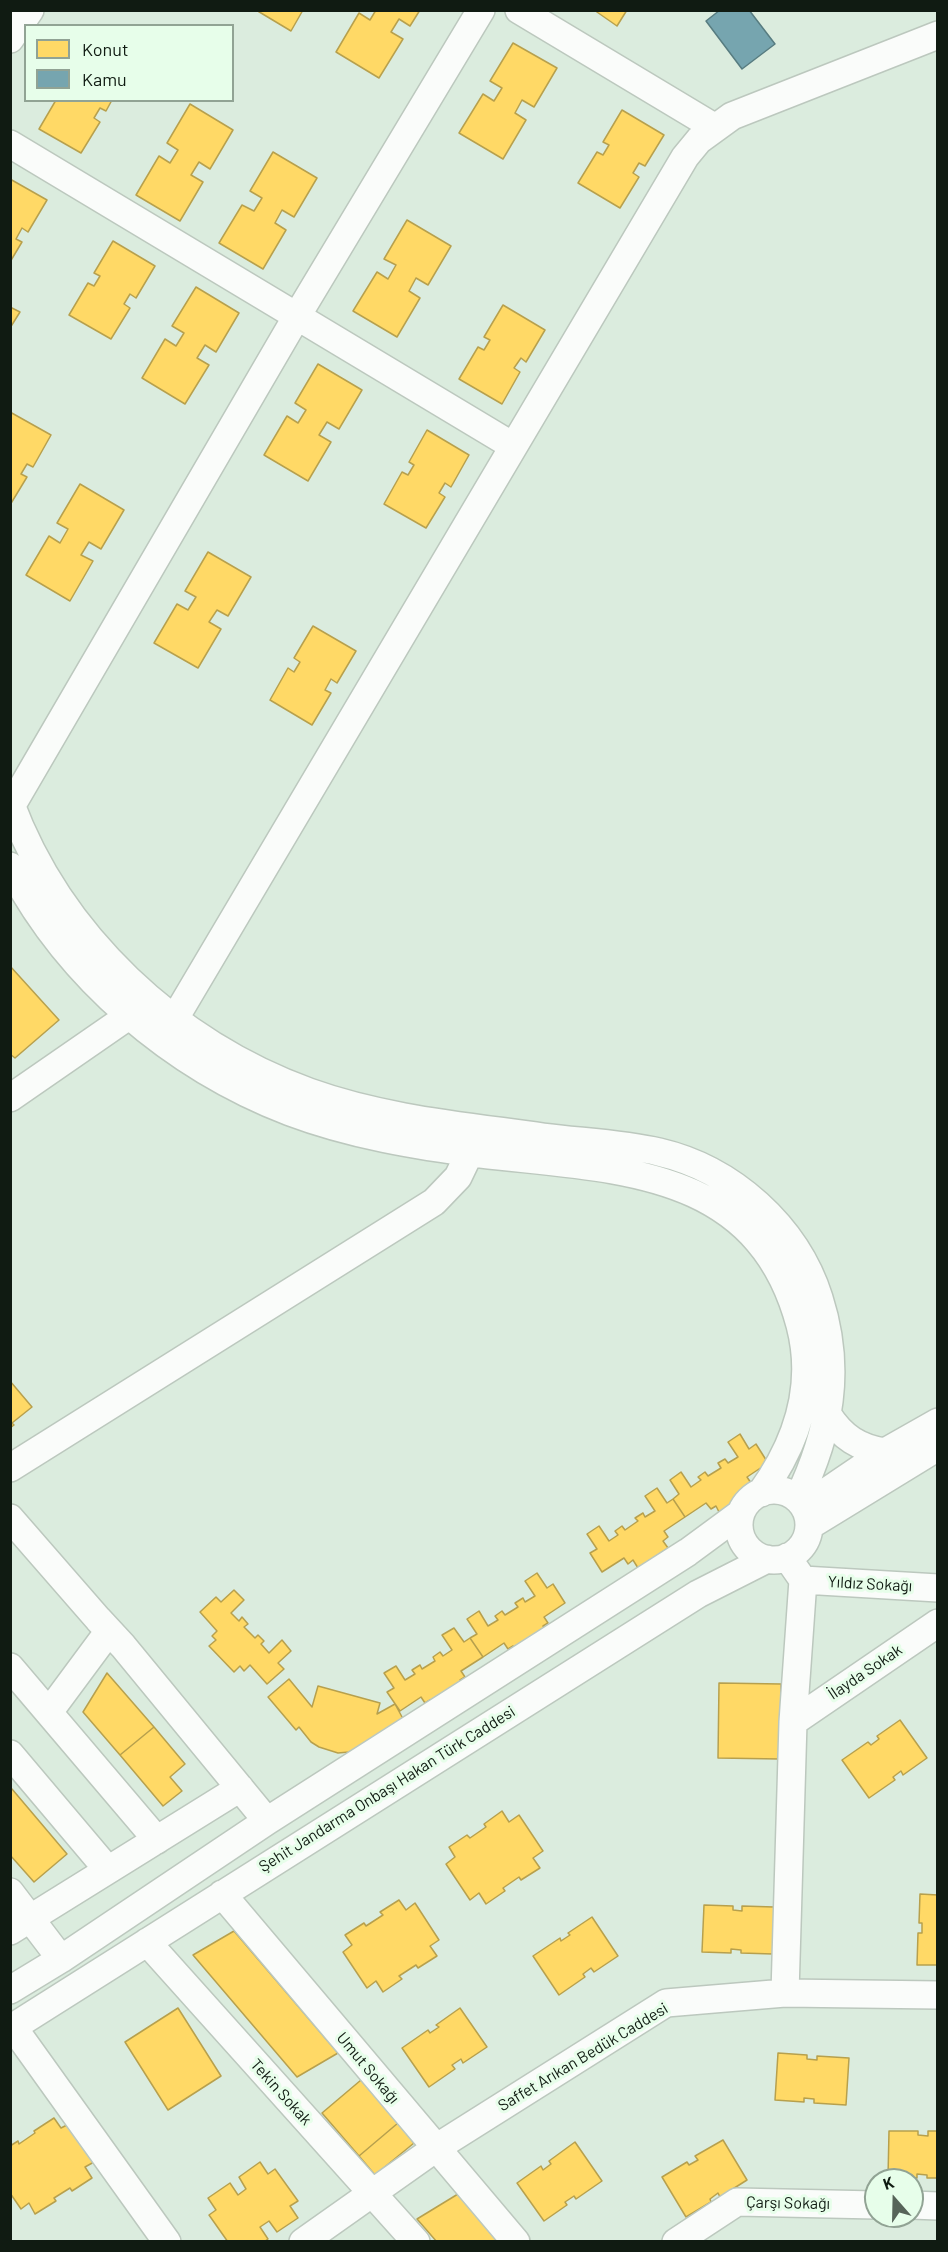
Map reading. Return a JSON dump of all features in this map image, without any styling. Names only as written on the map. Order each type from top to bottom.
[{"type":"street","points":[[10,39],[30,10]]},
{"type":"street","points":[[481,10],[297,316],[11,803],[44,872],[82,929],[119,971],[175,1018],[255,1068],[307,1091],[344,1104],[381,1113],[660,1152],[700,1166],[722,1178],[769,1215],[795,1246],[812,1278],[824,1314],[831,1349],[832,1388],[828,1415],[803,1511],[802,1544],[777,1558]]},
{"type":"street","points":[[519,10],[714,127]]},
{"type":"street","points":[[175,1018],[685,157],[699,140],[732,116],[938,35]]},
{"type":"street","points":[[10,144],[513,446]]},
{"type":"street","points":[[10,866],[40,916],[67,952],[105,993],[178,1053],[201,1069],[246,1093],[289,1112],[358,1134],[470,1152],[621,1171],[684,1188],[720,1208],[768,1252],[784,1280],[802,1334],[806,1374],[803,1406],[792,1440],[778,1467],[761,1492],[745,1505],[739,1523],[744,1542],[758,1556],[777,1558],[803,1580],[793,1722],[785,1993]]},
{"type":"street","points":[[10,1098],[130,1015]]},
{"type":"street","points":[[10,1468],[434,1202],[458,1177],[470,1152]]},
{"type":"street","points":[[828,1415],[839,1430],[855,1443],[885,1452]]},
{"type":"street","points":[[803,1511],[885,1452],[938,1422]]},
{"type":"street","points":[[803,1511],[938,1447]]},
{"type":"street","points":[[761,1492],[780,1491],[803,1511]]},
{"type":"street","points":[[10,1990],[61,1959],[267,1821],[688,1552],[741,1514]]},
{"type":"street","points":[[10,1518],[109,1631],[267,1821]]},
{"type":"street","name":"Şehit Jandarma Onbaşı Hakan Türk Caddesi","points":[[12,2028],[698,1594],[777,1558]]},
{"type":"street","name":"Yıldız Sokağı","points":[[803,1580],[938,1588]]},
{"type":"street","name":"İlayda Sokak","points":[[793,1722],[938,1623]]},
{"type":"street","points":[[49,1712],[109,1631]]},
{"type":"street","points":[[10,1667],[157,1840]]},
{"type":"street","points":[[10,1754],[108,1870]]},
{"type":"street","points":[[21,1925],[240,1788]]},
{"type":"street","points":[[10,1892],[21,1925],[61,1959]]},
{"type":"street","name":"Umut Sokağı","points":[[222,1894],[516,2241]]},
{"type":"street","name":"Tekin Sokak","points":[[147,1942],[416,2241]]},
{"type":"street","name":"Saffet Arıkan Bedük Caddesi","points":[[303,2241],[436,2148],[666,2003],[785,1993],[938,1995]]},
{"type":"street","points":[[12,2028],[167,2241]]},
{"type":"street","name":"Çarşı Sokağı","points":[[676,2241],[737,2202],[864,2205]]},
{"type":"building: Konut","points":[[256,10],[303,10],[291,31]]},
{"type":"building: Konut","points":[[376,10],[420,10],[410,26],[399,19],[391,32],[403,39],[379,78],[336,52],[359,13],[370,20]]},
{"type":"building: Konut","points":[[594,10],[627,10],[617,26]]},
{"type":"building: Konut","points":[[513,43],[557,68],[534,107],[522,100],[515,113],[526,120],[503,159],[459,133],[483,94],[494,101],[502,88],[490,81]]},
{"type":"building: Konut","points":[[55,102],[111,102],[106,111],[100,108],[94,118],[100,122],[81,153],[39,129]]},
{"type":"building: Konut","points":[[190,104],[233,130],[210,169],[199,162],[191,175],[203,182],[180,221],[136,195],[159,156],[170,163],[178,150],[167,143]]},
{"type":"building: Konut","points":[[622,110],[664,135],[645,166],[639,163],[633,173],[639,177],[620,208],[578,183],[597,152],[603,155],[609,145],[603,142]]},
{"type":"building: Konut","points":[[273,152],[317,178],[294,217],[282,210],[275,223],[286,230],[263,269],[219,243],[242,205],[254,211],[262,198],[250,191]]},
{"type":"building: Konut","points":[[10,179],[47,200],[28,232],[22,228],[16,239],[22,242],[10,262]]},
{"type":"building: Konut","points":[[407,220],[451,246],[428,285],[416,278],[409,291],[420,298],[397,337],[353,311],[377,272],[388,279],[396,265],[384,259]]},
{"type":"building: Konut","points":[[113,241],[155,266],[136,298],[130,294],[124,304],[130,308],[111,339],[69,315],[88,283],[94,286],[100,276],[94,273]]},
{"type":"building: Konut","points":[[196,287],[239,313],[216,352],[205,345],[197,358],[209,365],[185,404],[142,378],[165,339],[176,346],[184,333],[172,326]]},
{"type":"building: Konut","points":[[503,305],[545,330],[526,362],[521,358],[514,368],[520,372],[502,404],[459,379],[478,347],[484,350],[490,340],[484,337]]},
{"type":"building: Konut","points":[[10,307],[20,312],[10,328]]},
{"type":"building: Konut","points":[[318,364],[362,390],[339,429],[327,422],[319,435],[331,442],[308,481],[264,455],[287,416],[298,423],[306,410],[295,403]]},
{"type":"building: Konut","points":[[10,412],[51,435],[33,467],[27,464],[21,474],[27,477],[10,505]]},
{"type":"building: Konut","points":[[427,430],[469,455],[451,487],[445,483],[439,493],[445,497],[426,528],[384,504],[402,472],[408,475],[414,465],[409,462]]},
{"type":"building: Konut","points":[[80,484],[124,510],[101,549],[89,542],[81,555],[93,561],[70,601],[26,575],[49,536],[60,543],[68,529],[57,523]]},
{"type":"building: Konut","points":[[208,552],[251,577],[228,616],[217,610],[209,622],[221,629],[198,668],[154,643],[177,604],[188,610],[196,597],[185,591]]},
{"type":"building: Konut","points":[[313,626],[356,651],[337,683],[331,679],[325,690],[331,693],[312,725],[270,700],[288,668],[294,672],[300,662],[294,658]]},
{"type":"building: Konut","points":[[10,966],[59,1020],[15,1058],[10,1054]]},
{"type":"building: Konut","points":[[10,1381],[32,1407],[12,1423],[14,1425],[10,1428]]},
{"type":"building: Konut","points":[[740,1434],[749,1449],[756,1444],[768,1463],[747,1477],[751,1483],[746,1487],[750,1494],[720,1514],[716,1506],[711,1509],[706,1503],[685,1517],[673,1499],[679,1494],[670,1480],[681,1472],[691,1487],[701,1480],[698,1477],[705,1472],[708,1476],[721,1468],[718,1463],[725,1459],[728,1463],[738,1457],[728,1442]]},
{"type":"building: Konut","points":[[657,1488],[667,1503],[673,1499],[685,1517],[664,1531],[668,1537],[663,1541],[668,1548],[638,1568],[633,1560],[628,1564],[624,1558],[602,1572],[590,1553],[597,1549],[587,1534],[599,1526],[609,1541],[618,1535],[615,1531],[622,1526],[625,1530],[638,1521],[635,1518],[643,1513],[645,1517],[655,1511],[645,1496]]},
{"type":"building: Konut","points":[[537,1573],[547,1588],[553,1584],[565,1603],[544,1617],[548,1623],[543,1626],[548,1634],[518,1653],[513,1646],[508,1649],[504,1643],[483,1657],[470,1638],[477,1634],[467,1619],[479,1611],[488,1626],[498,1620],[495,1616],[502,1611],[505,1615],[518,1607],[515,1603],[523,1598],[525,1602],[535,1596],[525,1581]]},
{"type":"building: Konut","points":[[234,1590],[244,1600],[231,1613],[239,1621],[242,1617],[248,1624],[244,1627],[255,1638],[258,1635],[264,1641],[261,1644],[269,1653],[282,1640],[291,1651],[278,1663],[284,1669],[267,1684],[250,1665],[244,1671],[240,1666],[234,1672],[209,1646],[216,1640],[212,1636],[217,1631],[200,1612],[216,1597],[221,1602]]},
{"type":"building: Konut","points":[[454,1628],[464,1642],[470,1638],[483,1657],[461,1671],[465,1677],[460,1680],[465,1687],[435,1707],[430,1700],[425,1703],[421,1697],[400,1711],[387,1692],[394,1688],[384,1673],[396,1666],[405,1680],[415,1674],[412,1670],[420,1665],[422,1669],[435,1661],[433,1657],[440,1652],[443,1656],[452,1650],[442,1635]]},
{"type":"building: Konut","points":[[107,1673],[154,1727],[120,1755],[83,1712]]},
{"type":"building: Konut","points":[[289,1679],[312,1707],[318,1686],[380,1703],[377,1714],[395,1704],[408,1728],[349,1752],[338,1753],[319,1747],[311,1742],[299,1727],[296,1730],[268,1697]]},
{"type":"building: Konut","points":[[719,1683],[781,1684],[780,1759],[718,1758]]},
{"type":"building: Konut","points":[[900,1720],[927,1758],[903,1775],[901,1771],[893,1777],[895,1780],[869,1798],[842,1760],[868,1742],[871,1745],[879,1739],[877,1736]]},
{"type":"building: Konut","points":[[154,1727],[185,1764],[170,1777],[182,1791],[163,1806],[120,1755]]},
{"type":"building: Konut","points":[[12,1789],[67,1854],[34,1882],[10,1855],[10,1791]]},
{"type":"building: Konut","points":[[502,1811],[509,1822],[519,1815],[543,1851],[533,1858],[540,1868],[521,1880],[519,1877],[503,1888],[505,1891],[486,1904],[479,1893],[470,1900],[446,1864],[455,1857],[449,1847],[467,1835],[470,1838],[486,1827],[484,1824]]},
{"type":"building: Konut","points":[[920,1894],[938,1895],[938,1965],[917,1965],[918,1933],[922,1933],[922,1923],[919,1923]]},
{"type":"building: Konut","points":[[399,1900],[406,1910],[415,1903],[439,1940],[430,1946],[437,1956],[418,1968],[416,1965],[399,1976],[402,1979],[383,1992],[376,1981],[367,1988],[343,1952],[352,1945],[345,1935],[364,1923],[366,1926],[383,1915],[380,1912]]},
{"type":"building: Konut","points":[[704,1905],[733,1906],[733,1910],[742,1911],[742,1906],[774,1907],[773,1954],[741,1953],[741,1950],[731,1949],[731,1953],[702,1952]]},
{"type":"building: Konut","points":[[592,1917],[618,1956],[594,1972],[591,1968],[583,1974],[585,1977],[559,1995],[533,1956],[560,1938],[561,1941],[570,1935],[568,1933]]},
{"type":"building: Konut","points":[[234,1931],[338,2053],[297,2077],[193,1955]]},
{"type":"building: Konut","points":[[178,2008],[221,2076],[168,2110],[125,2042]]},
{"type":"building: Konut","points":[[460,2008],[487,2047],[463,2063],[461,2059],[452,2065],[455,2069],[429,2087],[402,2048],[428,2030],[430,2033],[439,2027],[436,2025]]},
{"type":"building: Konut","points":[[778,2053],[807,2055],[807,2059],[817,2060],[817,2056],[849,2058],[846,2105],[814,2103],[814,2099],[804,2098],[804,2102],[775,2100]]},
{"type":"building: Konut","points":[[361,2080],[398,2123],[359,2156],[322,2113]]},
{"type":"building: Konut","points":[[54,2118],[61,2128],[69,2124],[94,2162],[85,2167],[92,2178],[72,2191],[70,2188],[54,2198],[56,2201],[35,2214],[29,2203],[21,2209],[10,2193],[10,2146],[18,2141],[19,2144]]},
{"type":"building: Konut","points":[[398,2123],[414,2143],[375,2175],[359,2156]]},
{"type":"building: Konut","points":[[889,2131],[918,2131],[918,2135],[928,2136],[928,2131],[938,2131],[938,2178],[927,2178],[927,2175],[924,2175],[924,2168],[888,2168]]},
{"type":"building: Konut","points":[[723,2140],[747,2180],[720,2197],[718,2193],[710,2199],[711,2202],[686,2217],[662,2177],[687,2162],[689,2165],[698,2160],[695,2156]]},
{"type":"building: Konut","points":[[575,2142],[602,2181],[576,2199],[574,2196],[565,2202],[567,2205],[544,2221],[517,2183],[541,2166],[543,2170],[551,2164],[549,2161]]},
{"type":"building: Konut","points":[[260,2162],[268,2174],[275,2169],[298,2201],[290,2206],[298,2218],[277,2232],[269,2221],[260,2227],[268,2239],[264,2242],[228,2242],[209,2215],[216,2210],[208,2198],[230,2183],[238,2195],[246,2189],[239,2177]]},
{"type":"building: Konut","points":[[458,2194],[498,2242],[437,2242],[417,2219]]},
{"type":"building: Kamu","points":[[720,10],[749,10],[775,44],[742,69],[706,21]]}]
